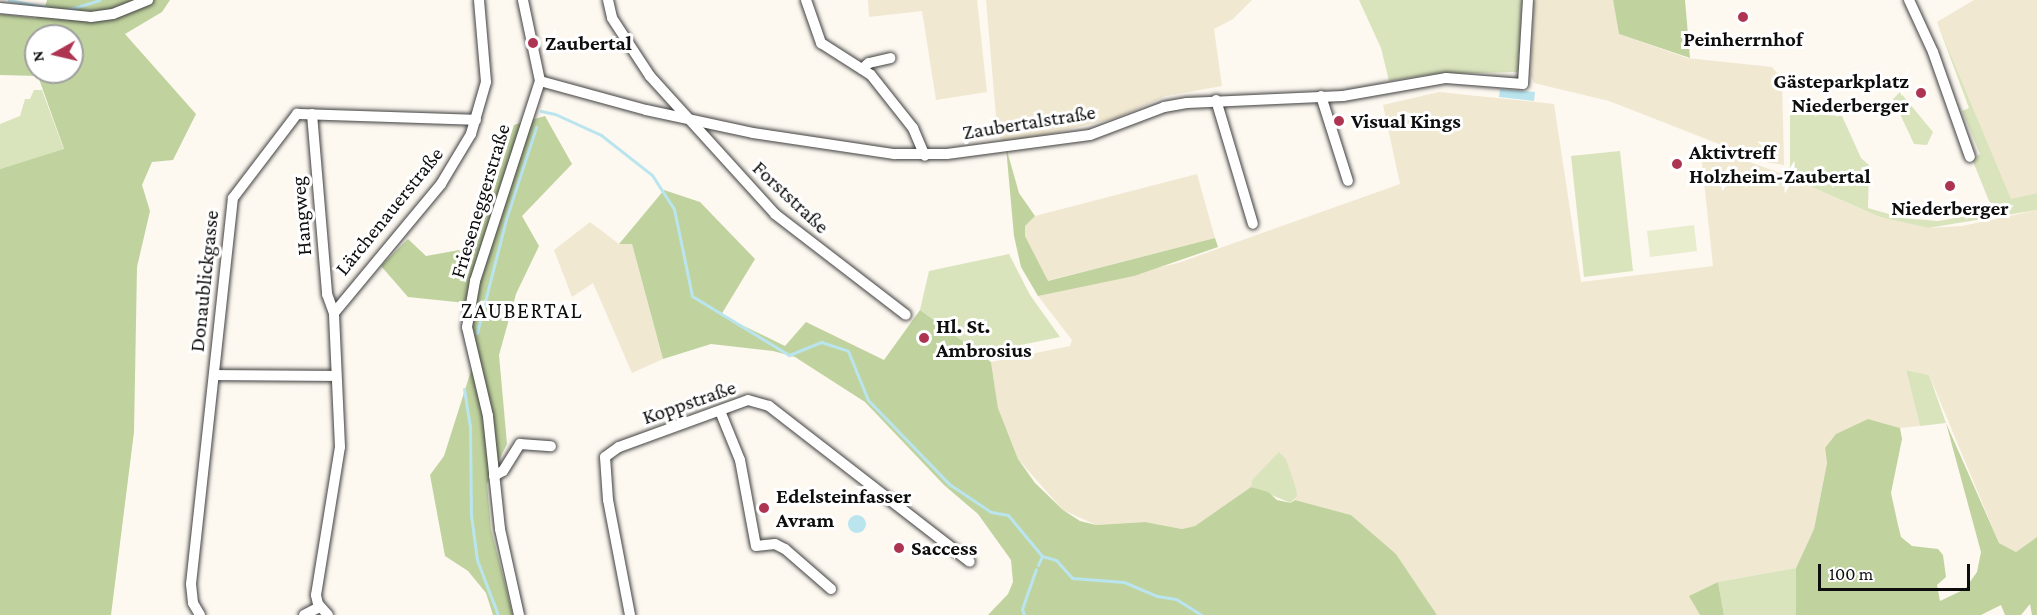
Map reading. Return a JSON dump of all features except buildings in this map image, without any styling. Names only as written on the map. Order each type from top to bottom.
[{"type":"street","points":[[0,9],[91,17],[113,14],[148,0]]},
{"type":"street","name":"Lärchenauerstraße","points":[[334,313],[441,184],[476,120],[486,67],[479,0]]},
{"type":"street","points":[[523,0],[540,81]]},
{"type":"street","name":"Forststraße","points":[[608,0],[612,18],[633,53],[687,119],[786,226],[906,315]]},
{"type":"street","points":[[806,0],[821,43],[862,69],[913,128],[925,156]]},
{"type":"street","name":"Zaubertalstraße","points":[[540,81],[687,119],[797,140],[925,156],[1089,135],[1164,107],[1216,100],[1344,96],[1446,78],[1523,84],[1528,0]]},
{"type":"street","points":[[1909,0],[1933,52],[1970,157]]},
{"type":"street","points":[[862,69],[869,63],[890,58]]},
{"type":"street","name":"Frieseneggerstraße","points":[[519,615],[503,544],[490,428],[468,342],[468,312],[511,160],[540,81]]},
{"type":"street","points":[[1321,96],[1348,181]]},
{"type":"street","points":[[1216,100],[1253,224]]},
{"type":"street","name":"Donaublickgasse","points":[[200,615],[193,603],[191,584],[233,198],[294,116],[312,114],[476,120]]},
{"type":"street","name":"Hangweg","points":[[312,114],[327,294],[334,313]]},
{"type":"street","points":[[304,615],[324,611],[318,580],[340,447],[334,313]]},
{"type":"street","points":[[213,375],[336,376]]},
{"type":"street","name":"Koppstraße","points":[[630,615],[608,500],[605,457],[619,447],[748,400],[768,406],[970,562]]},
{"type":"street","points":[[720,411],[740,460],[756,546],[775,543],[831,588]]},
{"type":"street","points":[[494,476],[503,471],[520,444],[551,446]]},
{"type":"shaded area","points":[[868,0],[977,0],[987,92],[936,100],[922,11],[869,17]]},
{"type":"shaded area","points":[[986,0],[1252,0],[1233,19],[1214,29],[1222,86],[1166,96],[1116,118],[1008,144],[1001,141],[997,128]]},
{"type":"shaded area","points":[[1534,0],[1613,0],[1619,34],[1687,58],[1772,67],[1782,79],[1784,165],[1765,162],[1609,101],[1534,83],[1531,76]]},
{"type":"shaded area","points":[[1974,0],[2037,0],[2037,193],[2011,200],[1937,22]]},
{"type":"shaded area","points":[[1439,92],[1554,104],[1581,282],[1713,266],[1700,144],[1780,173],[1880,217],[1928,228],[1962,226],[2037,210],[2037,537],[2016,552],[1999,543],[1929,375],[1906,370],[1920,426],[1900,428],[1868,419],[1825,448],[1827,463],[1814,529],[1796,568],[1718,582],[1690,596],[1700,615],[1437,615],[1396,554],[1351,515],[1295,500],[1296,488],[1291,477],[1268,466],[1252,480],[1251,487],[1195,526],[1182,529],[1145,522],[1096,525],[1063,510],[1018,459],[998,408],[991,362],[1070,346],[1072,340],[1038,296],[1178,263],[1400,184],[1383,105]]},
{"type":"shaded area","points":[[1197,174],[1215,238],[1047,281],[1025,236],[1025,226],[1035,216]]},
{"type":"shaded area","points":[[590,222],[619,244],[632,244],[663,359],[632,373],[593,283],[572,297],[554,250]]},
{"type":"green space","points":[[47,0],[170,0],[162,12],[125,34],[196,114],[173,160],[152,162],[142,185],[150,211],[137,267],[134,432],[111,615],[0,615],[0,169],[64,149],[41,84],[84,84],[84,24],[24,24],[24,76],[0,75],[0,14],[36,18],[44,11]]},
{"type":"green space","points":[[1359,0],[1522,0],[1519,72],[1434,74],[1389,81],[1381,48]]},
{"type":"green space","points":[[1613,0],[1685,0],[1690,58],[1619,34]]},
{"type":"green space","points":[[1937,22],[2011,199],[2037,193],[2037,210],[1928,228],[1880,217],[1780,173],[1788,171],[1790,166],[1790,113],[1842,116],[1861,158],[1869,165],[1868,208],[1903,218],[1938,221],[2003,210],[2002,205],[1995,206],[1989,201],[1972,159],[1980,154],[1962,111],[1969,108]]},
{"type":"green space","points":[[34,90],[42,90],[64,150],[0,169],[0,124],[20,116],[25,99],[30,99]]},
{"type":"green space","points":[[1900,92],[1933,132],[1927,145],[1914,144],[1893,99]]},
{"type":"green space","points":[[545,116],[572,164],[522,216],[539,246],[516,294],[499,355],[507,444],[487,484],[491,529],[513,615],[493,615],[486,593],[468,571],[445,556],[430,475],[444,456],[476,355],[466,303],[408,297],[381,266],[408,239],[426,256],[476,247],[514,125]]},
{"type":"green space","points":[[1006,147],[1019,193],[1035,216],[1025,226],[1025,236],[1048,281],[1215,238],[1218,247],[1134,276],[1038,296],[1021,267],[1014,236]]},
{"type":"green space","points":[[1620,151],[1633,271],[1584,277],[1571,156]]},
{"type":"green space","points":[[664,190],[700,202],[755,259],[721,315],[785,346],[806,322],[884,360],[920,310],[991,362],[998,408],[1018,459],[1035,483],[1063,510],[1080,521],[1096,525],[1145,522],[1182,529],[1195,526],[1251,487],[1268,492],[1277,500],[1291,503],[1295,500],[1351,515],[1396,554],[1437,615],[988,615],[1008,594],[1013,582],[1011,560],[978,514],[944,485],[865,402],[795,357],[773,351],[711,344],[663,359],[632,244],[619,244]]},
{"type":"green space","points":[[1694,225],[1697,251],[1650,257],[1647,231]]},
{"type":"green space","points":[[1009,254],[1030,295],[1060,337],[996,350],[970,347],[920,310],[929,271]]},
{"type":"green space","points":[[1906,370],[1929,375],[1946,423],[1920,426]]},
{"type":"green space","points":[[1868,419],[1900,428],[1902,439],[1891,493],[1898,525],[1901,537],[1912,546],[1938,549],[1943,555],[1946,577],[1937,585],[1940,601],[1965,589],[1977,572],[1981,552],[1946,423],[1999,543],[2016,552],[2037,537],[2037,615],[2032,615],[2030,604],[2021,615],[2005,615],[2001,605],[1981,615],[1796,615],[1796,568],[1814,529],[1827,463],[1825,448],[1836,434]]},
{"type":"green space","points":[[1279,452],[1286,459],[1296,488],[1297,496],[1291,503],[1251,487],[1252,480]]},
{"type":"green space","points":[[1796,568],[1796,615],[1724,615],[1718,582]]},
{"type":"green space","points":[[1718,582],[1724,615],[1700,615],[1689,596]]},
{"type":"water","points":[[1500,89],[1535,92],[1534,101],[1499,97]]},
{"type":"water","points":[[857,515],[863,518],[866,524],[863,530],[857,533],[851,530],[848,524],[851,518]]},
{"type":"waterway","points":[[9,0],[49,8]]},
{"type":"waterway","points":[[67,10],[99,0]]},
{"type":"waterway","points":[[541,111],[555,114],[601,135],[652,175],[674,209],[692,296],[789,355],[821,342],[848,351],[868,400],[949,484],[991,512],[1008,515],[1042,556],[1056,560],[1072,578],[1124,582],[1157,596],[1176,599],[1202,615]]},
{"type":"waterway","points":[[477,333],[506,219],[536,127]]},
{"type":"waterway","points":[[464,389],[470,425],[471,515],[477,560],[498,615]]},
{"type":"waterway","points":[[1038,565],[1042,556]]},
{"type":"waterway","points":[[1024,615],[1022,609],[1036,569]]},
{"type":"place","name":"Peinherrnhof","points":[[1743,17]]},
{"type":"place","name":"Zaubertal","points":[[533,43]]},
{"type":"place","name":"Gästeparkplatz Niederberger","points":[[1921,93]]},
{"type":"place","name":"Visual Kings","points":[[1339,121]]},
{"type":"place","name":"Aktivtreff Holzheim-Zaubertal","points":[[1677,164]]},
{"type":"place","name":"Niederberger","points":[[1950,186]]},
{"type":"place","name":"Hl. St. Ambrosius","points":[[924,338]]},
{"type":"place","name":"Edelsteinfasser Avram","points":[[764,508]]},
{"type":"place","name":"Saccess","points":[[899,548]]},
{"type":"district","name":"ZAUBERTAL","points":[[522,311]]}]
